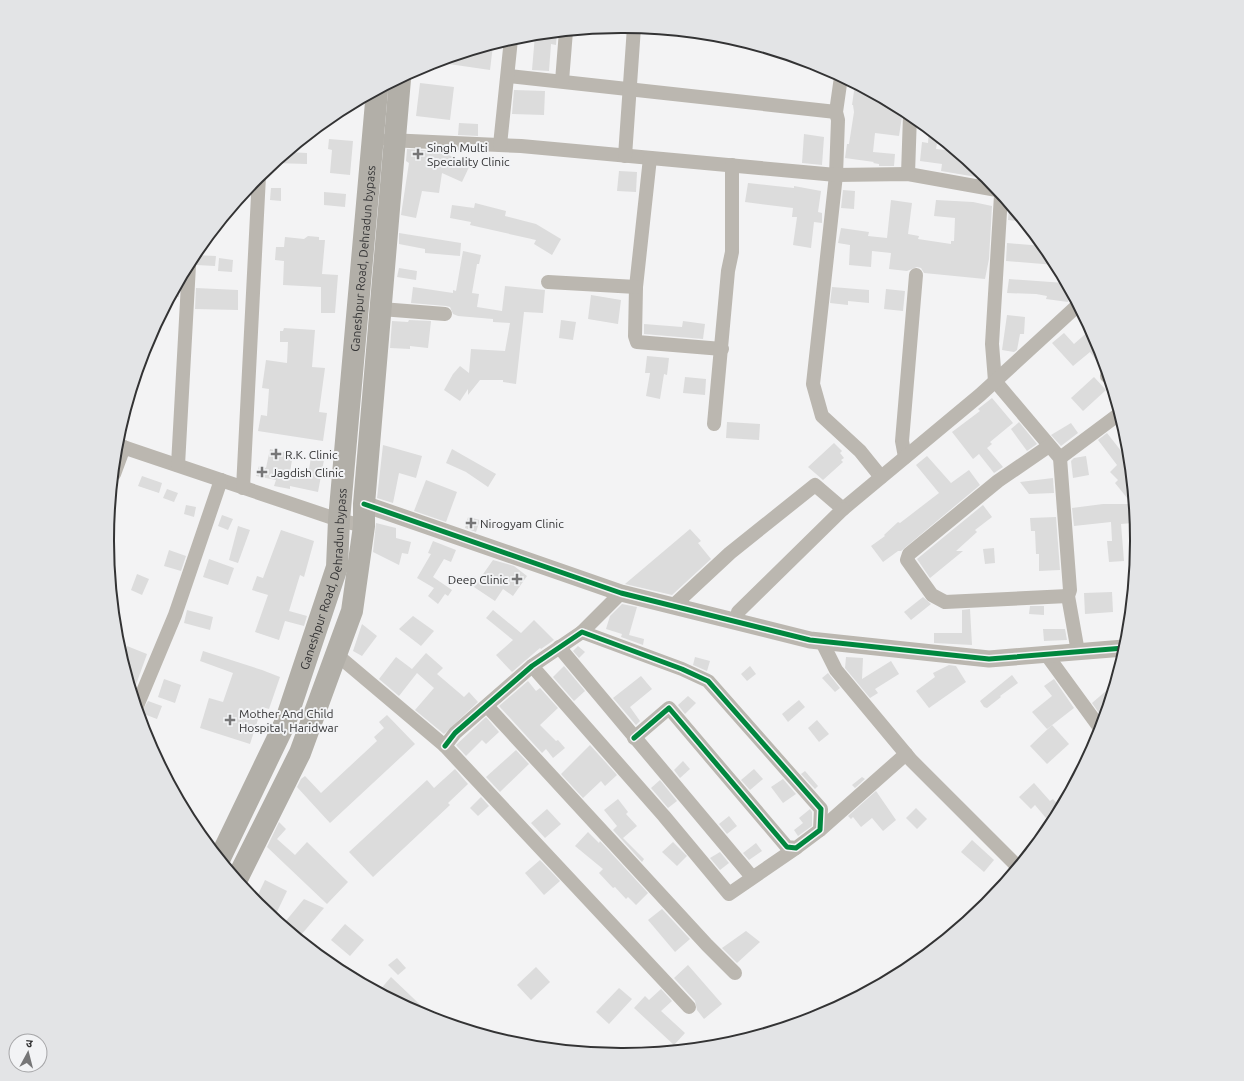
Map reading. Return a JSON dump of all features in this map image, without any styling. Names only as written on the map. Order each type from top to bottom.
[{"type":"main road","points":[[239,874],[300,754],[352,610],[364,526],[364,504],[380,309],[384,140],[398,85]]},
{"type":"main road","name":"Ganeshpur Road, Dehradun bypass","points":[[222,853],[285,723],[338,568],[339,520],[384,140],[378,96]]},
{"type":"street","points":[[625,156],[633,33]]},
{"type":"street","points":[[562,81],[566,36]]},
{"type":"street","points":[[500,145],[509,76],[511,46]]},
{"type":"street","points":[[509,76],[836,112]]},
{"type":"street","points":[[840,82],[836,112],[838,120],[836,175],[813,384],[822,416],[860,451],[881,477]]},
{"type":"street","points":[[908,174],[910,123]]},
{"type":"street","points":[[384,140],[500,145],[836,175],[908,174],[987,188]]},
{"type":"street","points":[[650,158],[636,287],[635,336],[637,342],[722,348]]},
{"type":"street","points":[[714,424],[728,271],[732,252],[732,165]]},
{"type":"street","points":[[243,488],[258,187]]},
{"type":"street","points":[[1000,201],[992,344],[995,381],[1060,458],[1070,590],[1068,596],[1078,652]]},
{"type":"street","points":[[905,457],[902,442],[916,275]]},
{"type":"street","points":[[178,466],[188,277]]},
{"type":"street","points":[[548,282],[636,287]]},
{"type":"street","points":[[380,309],[445,314]]},
{"type":"street","points":[[737,622],[738,612],[843,509],[995,381],[1073,309]]},
{"type":"street","points":[[1060,458],[1114,418]]},
{"type":"street","points":[[1049,446],[998,481],[909,554],[907,560],[932,595],[945,602],[1068,596]]},
{"type":"street","points":[[123,447],[339,520],[364,526]]},
{"type":"street","points":[[140,699],[175,615],[221,480]]},
{"type":"street","points":[[673,606],[730,553],[815,485],[843,509]]},
{"type":"street","points":[[364,504],[621,593],[810,640],[989,659],[1118,649]]},
{"type":"street","points":[[445,746],[455,734],[532,666],[582,632],[621,593]]},
{"type":"street","points":[[582,632],[682,669],[708,681],[821,809],[820,830]]},
{"type":"street","points":[[822,642],[836,670],[906,754],[1014,863]]},
{"type":"street","points":[[559,647],[752,877]]},
{"type":"street","points":[[336,654],[445,746],[689,1006]]},
{"type":"street","points":[[1046,654],[1096,722]]},
{"type":"street","points":[[532,666],[664,816],[729,894],[820,830],[906,754]]},
{"type":"street","points":[[487,706],[707,945],[735,973]]},
{"type":"street","points":[[634,738],[669,708],[787,847],[796,848]]},
{"type":"building","points":[[557,37],[556,45],[551,44],[549,71],[532,70],[534,41]]},
{"type":"building","points":[[492,50],[490,70],[449,64]]},
{"type":"building","points":[[420,83],[454,87],[450,120],[416,116]]},
{"type":"building","points":[[854,89],[902,118],[899,136],[875,133],[873,152],[895,154],[894,166],[879,166],[879,164],[873,163],[874,162],[845,158],[847,144],[849,144],[854,112],[852,105]]},
{"type":"building","points":[[514,90],[545,91],[544,115],[512,114]]},
{"type":"building","points":[[459,123],[478,124],[478,136],[458,135]]},
{"type":"building","points":[[804,134],[824,137],[822,165],[802,163]]},
{"type":"building","points":[[929,136],[937,143],[936,149],[946,150],[976,177],[941,171],[942,164],[920,161],[922,142],[928,143]]},
{"type":"building","points":[[329,139],[353,141],[350,175],[330,173],[332,150],[328,149]]},
{"type":"building","points":[[407,149],[440,151],[470,165],[462,182],[442,173],[439,193],[422,191],[416,218],[401,215],[409,163],[406,161]]},
{"type":"building","points":[[295,152],[307,153],[307,164],[283,163]]},
{"type":"building","points":[[619,171],[637,172],[636,192],[617,191]]},
{"type":"building","points":[[748,183],[794,188],[794,186],[821,191],[818,212],[822,213],[822,223],[814,222],[811,248],[793,245],[797,217],[792,217],[793,208],[745,202]]},
{"type":"building","points":[[271,188],[281,188],[281,201],[270,200]]},
{"type":"building","points":[[843,190],[855,191],[854,209],[841,208]]},
{"type":"building","points":[[324,192],[346,194],[345,207],[324,205]]},
{"type":"building","points":[[891,200],[912,203],[908,234],[919,236],[918,239],[951,244],[951,241],[954,241],[955,218],[934,216],[936,200],[973,202],[992,206],[989,259],[985,279],[924,273],[921,268],[917,267],[907,271],[889,269],[891,253],[872,251],[871,267],[849,265],[850,245],[838,243],[841,228],[869,232],[868,236],[887,238]]},
{"type":"building","points":[[475,203],[506,211],[505,216],[536,224],[561,239],[552,255],[534,244],[536,240],[470,225],[471,222],[450,218],[452,205],[474,208]]},
{"type":"building","points":[[1009,212],[1016,221],[1008,220]]},
{"type":"building","points":[[399,233],[461,243],[460,256],[425,253],[425,249],[399,244]]},
{"type":"building","points":[[308,236],[319,237],[319,240],[325,240],[322,274],[338,275],[335,313],[321,313],[321,287],[283,285],[284,261],[275,260],[276,247],[284,247],[285,237],[304,239]]},
{"type":"building","points":[[1007,243],[1034,245],[1047,264],[1006,261]]},
{"type":"building","points":[[463,251],[481,255],[479,264],[477,264],[472,293],[479,294],[477,307],[502,311],[505,286],[545,290],[543,313],[524,312],[516,384],[503,382],[503,380],[480,380],[468,395],[468,389],[460,401],[444,390],[453,374],[460,366],[469,373],[471,349],[505,351],[510,323],[493,322],[493,319],[458,316],[453,314],[450,307],[446,306],[411,303],[413,287],[453,293],[453,290],[456,291]]},
{"type":"building","points":[[203,255],[216,256],[215,266],[197,265]]},
{"type":"building","points":[[219,258],[233,260],[232,272],[218,271]]},
{"type":"building","points":[[399,268],[417,271],[416,280],[397,277]]},
{"type":"building","points":[[1009,279],[1059,283],[1068,299],[1068,302],[1046,299],[1047,296],[1036,294],[1007,293]]},
{"type":"building","points":[[832,287],[869,290],[869,303],[848,301],[848,305],[830,303]]},
{"type":"building","points":[[196,288],[238,290],[238,310],[195,309]]},
{"type":"building","points":[[886,289],[905,291],[903,311],[884,309]]},
{"type":"building","points":[[591,295],[621,300],[618,324],[588,319]]},
{"type":"building","points":[[1007,315],[1025,317],[1024,334],[1020,334],[1017,350],[1014,352],[1002,350]]},
{"type":"building","points":[[409,320],[431,321],[428,348],[410,346],[410,349],[390,348],[392,321],[408,322]]},
{"type":"building","points":[[561,320],[576,322],[573,340],[559,338]]},
{"type":"building","points":[[683,321],[705,324],[703,339],[644,334],[644,324],[682,327]]},
{"type":"building","points":[[284,328],[315,330],[312,367],[325,368],[319,412],[327,413],[323,441],[258,431],[261,415],[267,416],[269,389],[262,388],[266,360],[287,363],[288,342],[280,342],[280,331],[283,331]]},
{"type":"building","points":[[1064,333],[1074,344],[1085,334],[1097,361],[1090,352],[1073,366],[1052,343]]},
{"type":"building","points":[[647,356],[669,358],[667,375],[664,374],[660,399],[646,396],[650,373],[645,373]]},
{"type":"building","points":[[685,377],[706,379],[705,395],[683,393]]},
{"type":"building","points":[[1094,377],[1106,390],[1083,411],[1071,398]]},
{"type":"building","points":[[992,398],[1013,423],[990,442],[992,444],[987,448],[1003,467],[994,473],[979,454],[973,459],[952,432],[980,411],[978,409]]},
{"type":"building","points":[[727,422],[760,424],[759,440],[726,438]]},
{"type":"building","points":[[1019,422],[1037,444],[1027,451],[1011,429]]},
{"type":"building","points":[[1071,423],[1078,433],[1061,446],[1051,435]]},
{"type":"building","points":[[1107,433],[1122,452],[1127,498],[1115,483],[1118,480],[1110,472],[1117,465],[1098,440]]},
{"type":"building","points":[[834,443],[842,451],[840,453],[844,458],[841,460],[843,462],[823,480],[808,467]]},
{"type":"building","points":[[383,445],[422,456],[416,478],[399,473],[393,503],[377,498]]},
{"type":"building","points":[[270,449],[293,454],[290,472],[308,476],[311,457],[324,460],[318,492],[290,486],[290,489],[274,486],[276,480],[256,476],[259,466],[266,468]]},
{"type":"building","points":[[452,449],[496,474],[488,487],[466,472],[446,463]]},
{"type":"building","points":[[927,456],[951,483],[969,470],[980,485],[901,551],[898,551],[883,562],[871,546],[885,536],[884,535],[898,522],[900,523],[939,493],[916,465]]},
{"type":"building","points":[[1086,456],[1089,475],[1073,478],[1071,461],[1074,458]]},
{"type":"building","points":[[142,476],[162,483],[159,493],[138,486]]},
{"type":"building","points":[[1053,478],[1054,493],[1029,494],[1020,482]]},
{"type":"building","points":[[426,480],[457,492],[446,522],[414,511]]},
{"type":"building","points":[[167,489],[178,493],[174,502],[163,498]]},
{"type":"building","points":[[1103,504],[1128,504],[1129,523],[1121,524],[1124,561],[1109,562],[1107,541],[1112,541],[1111,522],[1074,526],[1072,508]]},
{"type":"building","points":[[186,505],[196,507],[194,517],[184,514]]},
{"type":"building","points":[[983,505],[992,517],[975,530],[977,532],[956,551],[963,551],[930,578],[917,559]]},
{"type":"building","points":[[222,515],[233,519],[228,530],[218,526]]},
{"type":"building","points":[[468,517],[480,520],[476,532],[465,528]]},
{"type":"building","points":[[1056,517],[1060,570],[1039,571],[1039,554],[1036,554],[1035,531],[1031,531],[1030,518]]},
{"type":"building","points":[[376,523],[396,528],[396,538],[411,542],[408,554],[402,553],[399,565],[373,552]]},
{"type":"building","points":[[238,526],[250,530],[238,563],[229,560]]},
{"type":"building","points":[[690,529],[701,541],[698,543],[711,559],[672,595],[625,584]]},
{"type":"building","points":[[281,530],[314,541],[304,577],[300,575],[289,611],[307,616],[304,626],[285,621],[279,640],[255,632],[268,595],[252,590],[257,576],[263,578]]},
{"type":"building","points":[[433,541],[456,550],[451,562],[444,559],[433,577],[452,590],[448,596],[445,594],[438,604],[428,596],[434,588],[417,578],[431,554],[428,553]]},
{"type":"building","points":[[994,548],[995,563],[985,564],[983,549]]},
{"type":"building","points":[[169,550],[186,556],[181,571],[164,566]]},
{"type":"building","points":[[209,559],[234,568],[228,585],[203,577]]},
{"type":"building","points":[[493,560],[514,566],[527,576],[513,596],[503,589],[495,601],[474,587]]},
{"type":"building","points":[[137,574],[149,579],[142,595],[131,590]]},
{"type":"building","points":[[1112,592],[1113,612],[1085,614],[1084,593]]},
{"type":"building","points":[[923,597],[931,604],[911,620],[904,612]]},
{"type":"building","points":[[622,604],[637,607],[629,635],[644,639],[643,645],[621,637],[622,634],[606,629],[610,616]]},
{"type":"building","points":[[1030,606],[1044,606],[1044,615],[1029,614]]},
{"type":"building","points":[[970,609],[972,645],[934,643],[934,633],[962,633],[962,610]]},
{"type":"building","points":[[187,610],[213,617],[210,630],[184,623]]},
{"type":"building","points":[[493,610],[521,633],[534,620],[554,640],[541,649],[540,648],[512,672],[496,655],[513,640],[486,618]]},
{"type":"building","points":[[413,616],[434,631],[421,646],[399,629]]},
{"type":"building","points":[[362,624],[377,636],[362,656],[353,651]]},
{"type":"building","points":[[1043,629],[1065,629],[1067,640],[1044,641]]},
{"type":"building","points":[[127,646],[147,654],[136,685],[132,672],[126,649]]},
{"type":"building","points":[[578,646],[585,652],[579,658],[573,651]]},
{"type":"building","points":[[203,651],[280,677],[269,709],[262,707],[250,744],[200,728],[209,698],[223,702],[233,673],[200,661]]},
{"type":"building","points":[[426,653],[443,668],[437,674],[464,697],[469,692],[478,702],[444,734],[415,710],[434,688],[417,673],[399,696],[379,679],[396,657],[412,669]]},
{"type":"building","points":[[695,657],[710,661],[707,671],[693,665]]},
{"type":"building","points":[[846,657],[863,658],[862,679],[891,661],[899,674],[875,689],[878,693],[870,698],[845,668]]},
{"type":"building","points":[[949,665],[956,666],[966,682],[929,708],[916,691],[935,677],[933,673]]},
{"type":"building","points":[[564,666],[585,691],[574,701],[553,677]]},
{"type":"building","points":[[750,666],[756,674],[747,681],[741,674]]},
{"type":"building","points":[[828,673],[840,688],[835,692],[822,678]]},
{"type":"building","points":[[1012,675],[1018,683],[987,708],[984,707],[980,701]]},
{"type":"building","points":[[641,676],[652,689],[630,707],[640,721],[636,725],[613,698]]},
{"type":"building","points":[[164,679],[181,685],[175,703],[158,697]]},
{"type":"building","points":[[1054,679],[1074,708],[1047,729],[1032,712],[1052,696],[1044,686]]},
{"type":"building","points":[[528,681],[536,691],[540,688],[558,708],[540,725],[565,748],[553,758],[546,749],[542,753],[499,706]]},
{"type":"building","points":[[1107,690],[1099,713],[1092,703]]},
{"type":"building","points":[[688,696],[696,703],[685,714],[678,705]]},
{"type":"building","points":[[799,700],[805,707],[788,722],[782,714]]},
{"type":"building","points":[[148,701],[162,706],[157,719],[145,715],[143,709]]},
{"type":"building","points":[[387,715],[415,744],[330,823],[297,787],[301,779],[305,776],[321,793],[377,741],[374,737],[384,728],[379,722]]},
{"type":"building","points":[[486,717],[499,732],[486,744],[482,740],[466,756],[456,745]]},
{"type":"building","points":[[817,720],[829,734],[819,742],[808,728]]},
{"type":"building","points":[[1052,725],[1069,744],[1047,764],[1030,746]]},
{"type":"building","points":[[590,745],[617,775],[605,786],[601,781],[583,798],[561,774]]},
{"type":"building","points":[[516,750],[529,764],[500,792],[486,777]]},
{"type":"building","points":[[683,761],[690,769],[680,778],[674,770]]},
{"type":"building","points":[[455,769],[468,784],[448,803],[450,805],[373,877],[349,852],[427,780],[434,788]]},
{"type":"building","points":[[754,769],[763,779],[750,790],[741,780]]},
{"type":"building","points":[[805,771],[818,786],[815,789],[801,774]]},
{"type":"building","points":[[862,777],[865,779],[855,788],[852,785]]},
{"type":"building","points":[[783,779],[796,794],[783,803],[771,787]]},
{"type":"building","points":[[660,780],[677,801],[668,808],[651,788]]},
{"type":"building","points":[[1034,783],[1050,801],[1053,799],[1056,803],[1046,818],[1035,805],[1031,809],[1019,797]]},
{"type":"building","points":[[876,791],[896,820],[883,831],[872,818],[861,827],[853,817],[851,819],[848,816]]},
{"type":"building","points":[[481,797],[489,806],[478,816],[470,808]]},
{"type":"building","points":[[618,799],[628,812],[626,814],[637,826],[623,838],[644,859],[642,862],[613,830],[617,826],[604,810]]},
{"type":"building","points":[[916,808],[927,819],[917,829],[906,818]]},
{"type":"building","points":[[547,809],[561,824],[545,838],[531,823]]},
{"type":"building","points":[[810,809],[812,812],[812,826],[798,836],[794,830],[803,823],[799,818]]},
{"type":"building","points":[[729,816],[737,826],[727,834],[719,824]]},
{"type":"building","points":[[279,822],[286,829],[277,839],[295,855],[307,842],[348,882],[327,904],[267,847]]},
{"type":"building","points":[[588,832],[599,843],[600,841],[648,893],[636,905],[628,897],[626,899],[615,887],[613,888],[599,873],[603,869],[575,846]]},
{"type":"building","points":[[972,840],[994,860],[984,872],[961,852]]},
{"type":"building","points":[[673,842],[687,856],[677,866],[662,852]]},
{"type":"building","points":[[756,843],[762,851],[749,860],[743,853]]},
{"type":"building","points":[[720,852],[729,863],[720,870],[710,858]]},
{"type":"building","points":[[540,860],[560,881],[544,895],[525,873]]},
{"type":"building","points":[[265,880],[287,891],[277,912],[258,894]]},
{"type":"building","points":[[304,899],[324,908],[302,934],[286,921]]},
{"type":"building","points":[[662,909],[690,939],[675,952],[648,920]]},
{"type":"building","points":[[345,924],[364,940],[350,956],[331,940]]},
{"type":"building","points":[[746,931],[760,942],[737,963],[722,948]]},
{"type":"building","points":[[397,958],[406,968],[398,975],[388,965]]},
{"type":"building","points":[[688,965],[722,1004],[704,1019],[697,1010],[695,1001],[674,978]]},
{"type":"building","points":[[536,967],[550,982],[531,1000],[517,985]]},
{"type":"building","points":[[391,977],[422,1006],[398,996],[382,987]]},
{"type":"building","points":[[619,988],[632,999],[609,1024],[596,1012]]},
{"type":"building","points":[[661,989],[672,1001],[661,1011],[685,1033],[674,1045],[634,1008],[645,996],[649,1000]]},
{"type":"cycle path","points":[[364,504],[621,593],[810,640],[989,659],[1118,648]]},
{"type":"cycle path","points":[[445,746],[455,733],[532,666],[582,632],[682,669],[708,681],[821,809],[820,830],[796,848],[787,847],[669,708],[634,738]]},
{"type":"place","name":"Singh Multi Speciality Clinic","points":[[418,154]]},
{"type":"place","name":"R.K. Clinic","points":[[276,454]]},
{"type":"place","name":"Jagdish Clinic","points":[[262,472]]},
{"type":"place","name":"Nirogyam Clinic","points":[[471,523]]},
{"type":"place","name":"Deep Clinic","points":[[517,579]]},
{"type":"place","name":"Mother And Child Hospital, Haridwar","points":[[230,720]]}]
